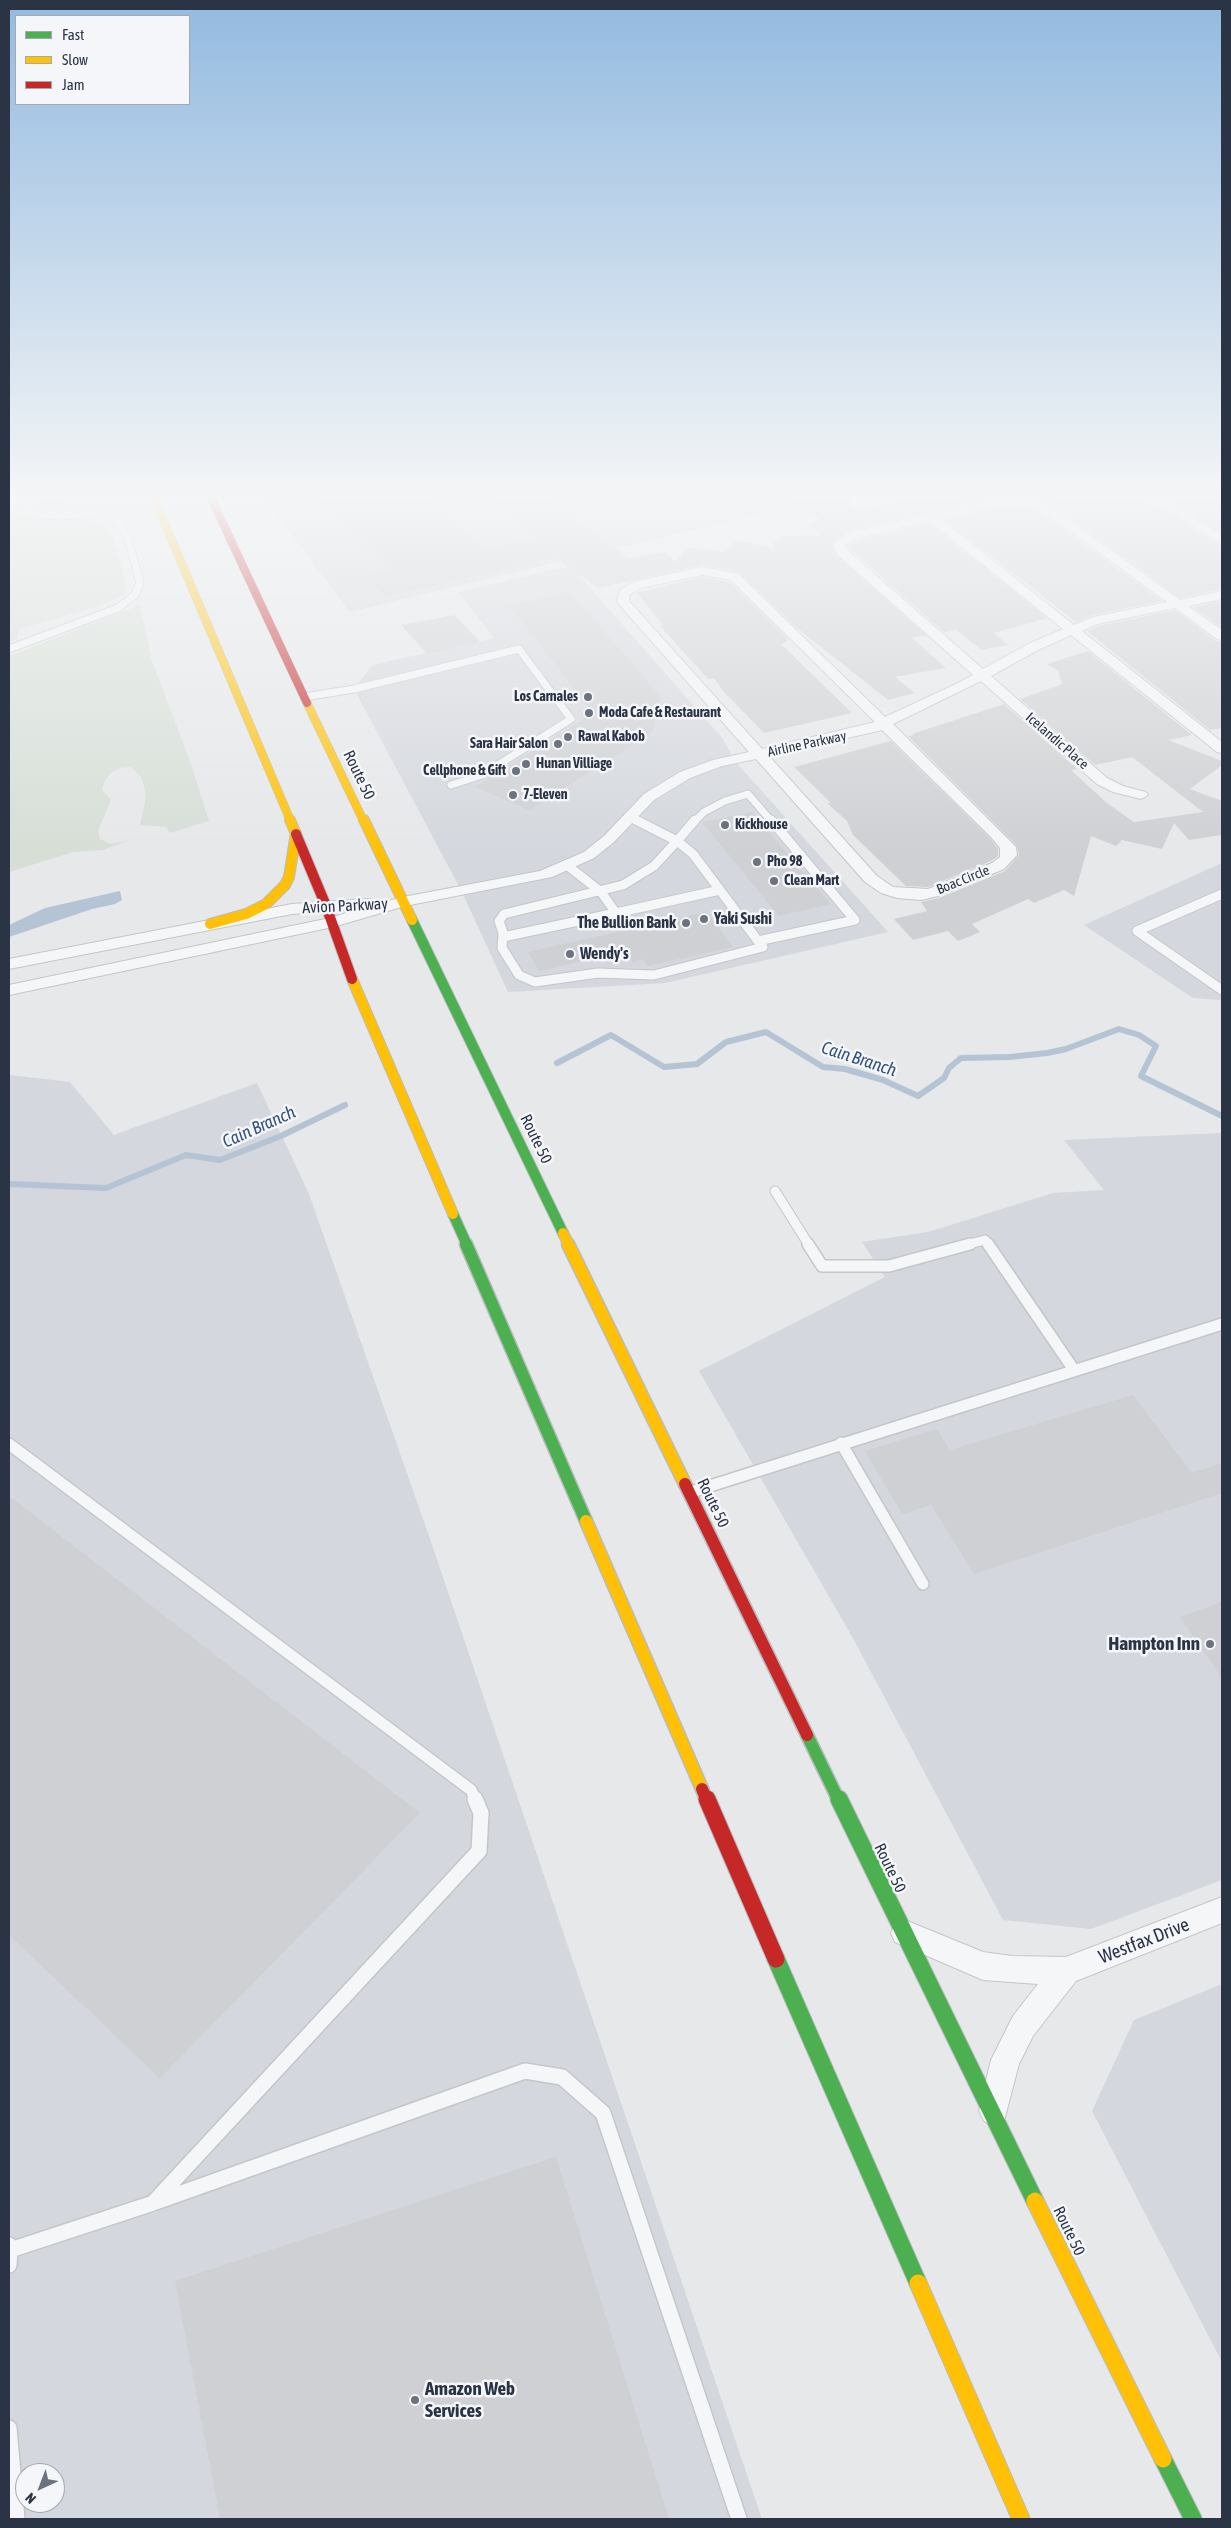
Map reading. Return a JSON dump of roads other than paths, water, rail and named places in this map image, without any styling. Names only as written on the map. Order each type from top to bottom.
[{"type":"highway","points":[[204,616],[333,922],[352,979],[1021,2519]]},
{"type":"highway","name":"Route 50","points":[[266,616],[904,1933],[1193,2519]]},
{"type":"highway","points":[[210,924],[246,914],[266,904],[285,885],[289,877],[296,833]]},
{"type":"street","points":[[635,616],[758,754]]},
{"type":"street","points":[[775,616],[884,723]]},
{"type":"street","name":"Icelandic Place","points":[[916,616],[1102,781],[1118,789],[1140,795]]},
{"type":"street","points":[[1054,616],[1222,749]]},
{"type":"street","name":"Airline Parkway","points":[[403,902],[523,880],[568,866],[589,855],[609,839],[649,797],[685,776],[707,767],[758,754],[852,735],[884,723],[1033,647],[1093,621],[1118,616]]},
{"type":"street","points":[[1194,616],[1222,636]]},
{"type":"street","name":"Boac Circle","points":[[758,754],[871,879],[887,890],[910,895],[932,893],[998,866],[1008,855],[1008,848],[884,723]]},
{"type":"street","name":"Avion Parkway","points":[[9,964],[292,909],[403,902]]},
{"type":"street","name":"Avion Parkway","points":[[9,990],[333,922],[403,902]]},
{"type":"street","name":"Westfax Drive","points":[[904,1933],[983,1966],[1012,1970],[1066,1971],[1222,1910]]},
{"type":"street","points":[[993,2113],[1005,2060],[1023,2026],[1066,1971]]},
{"type":"lane","points":[[9,649],[97,616]]},
{"type":"lane","points":[[304,698],[354,689],[519,649],[572,719],[482,775],[451,784]]},
{"type":"lane","points":[[748,794],[855,920],[761,944],[665,974],[598,973],[535,982],[519,975],[502,948],[503,938],[499,921],[504,914],[601,892],[623,885],[654,866],[704,812],[748,794]]},
{"type":"lane","points":[[628,817],[677,841],[693,854],[761,944]]},
{"type":"lane","points":[[568,866],[601,892],[616,913]]},
{"type":"lane","points":[[503,938],[720,890]]},
{"type":"lane","points":[[1222,894],[1137,931],[1222,990]]},
{"type":"lane","points":[[774,1191],[822,1266],[889,1266],[985,1240],[1074,1370]]},
{"type":"lane","points":[[690,1492],[1222,1324]]},
{"type":"lane","points":[[841,1443],[923,1584]]},
{"type":"lane","points":[[9,1444],[471,1790],[482,1813],[479,1851],[153,2203]]},
{"type":"lane","points":[[9,2253],[525,2071],[562,2077],[603,2112],[739,2519]]},
{"type":"lane","points":[[9,2428],[17,2519]]},
{"type":"water","points":[[120,891],[122,900],[115,904],[92,909],[9,937],[9,925],[45,908]]},
{"type":"waterway","name":"Cain Branch","points":[[557,1063],[611,1035],[664,1067],[697,1064],[726,1042],[766,1032],[823,1067],[845,1069],[883,1080],[918,1096],[944,1078],[949,1068],[961,1058],[1010,1057],[1047,1053],[1066,1049],[1119,1029],[1139,1035],[1156,1046],[1141,1076],[1222,1116]]},
{"type":"waterway","name":"Cain Branch","points":[[9,1184],[106,1188],[186,1155],[220,1160],[281,1136],[345,1105]]},
{"type":"place","name":"Los Carnales","points":[[588,697]]},
{"type":"place","name":"Moda Cafe & Restaurant","points":[[589,713]]},
{"type":"place","name":"Rawal Kabob","points":[[568,737]]},
{"type":"place","name":"Sara Hair Salon","points":[[558,744]]},
{"type":"place","name":"Hunan Villiage","points":[[526,764]]},
{"type":"place","name":"Cellphone & Gift","points":[[516,771]]},
{"type":"place","name":"7-Eleven","points":[[513,795]]},
{"type":"place","name":"Kickhouse","points":[[725,825]]},
{"type":"place","name":"Pho 98","points":[[757,862]]},
{"type":"place","name":"Clean Mart","points":[[774,881]]},
{"type":"place","name":"Yaki Sushi","points":[[704,919]]},
{"type":"place","name":"The Bullion Bank","points":[[686,923]]},
{"type":"place","name":"Wendy's","points":[[570,954]]},
{"type":"place","name":"Hampton Inn","points":[[1210,1644]]},
{"type":"place","name":"Amazon Web Services","points":[[415,2400]]}]
